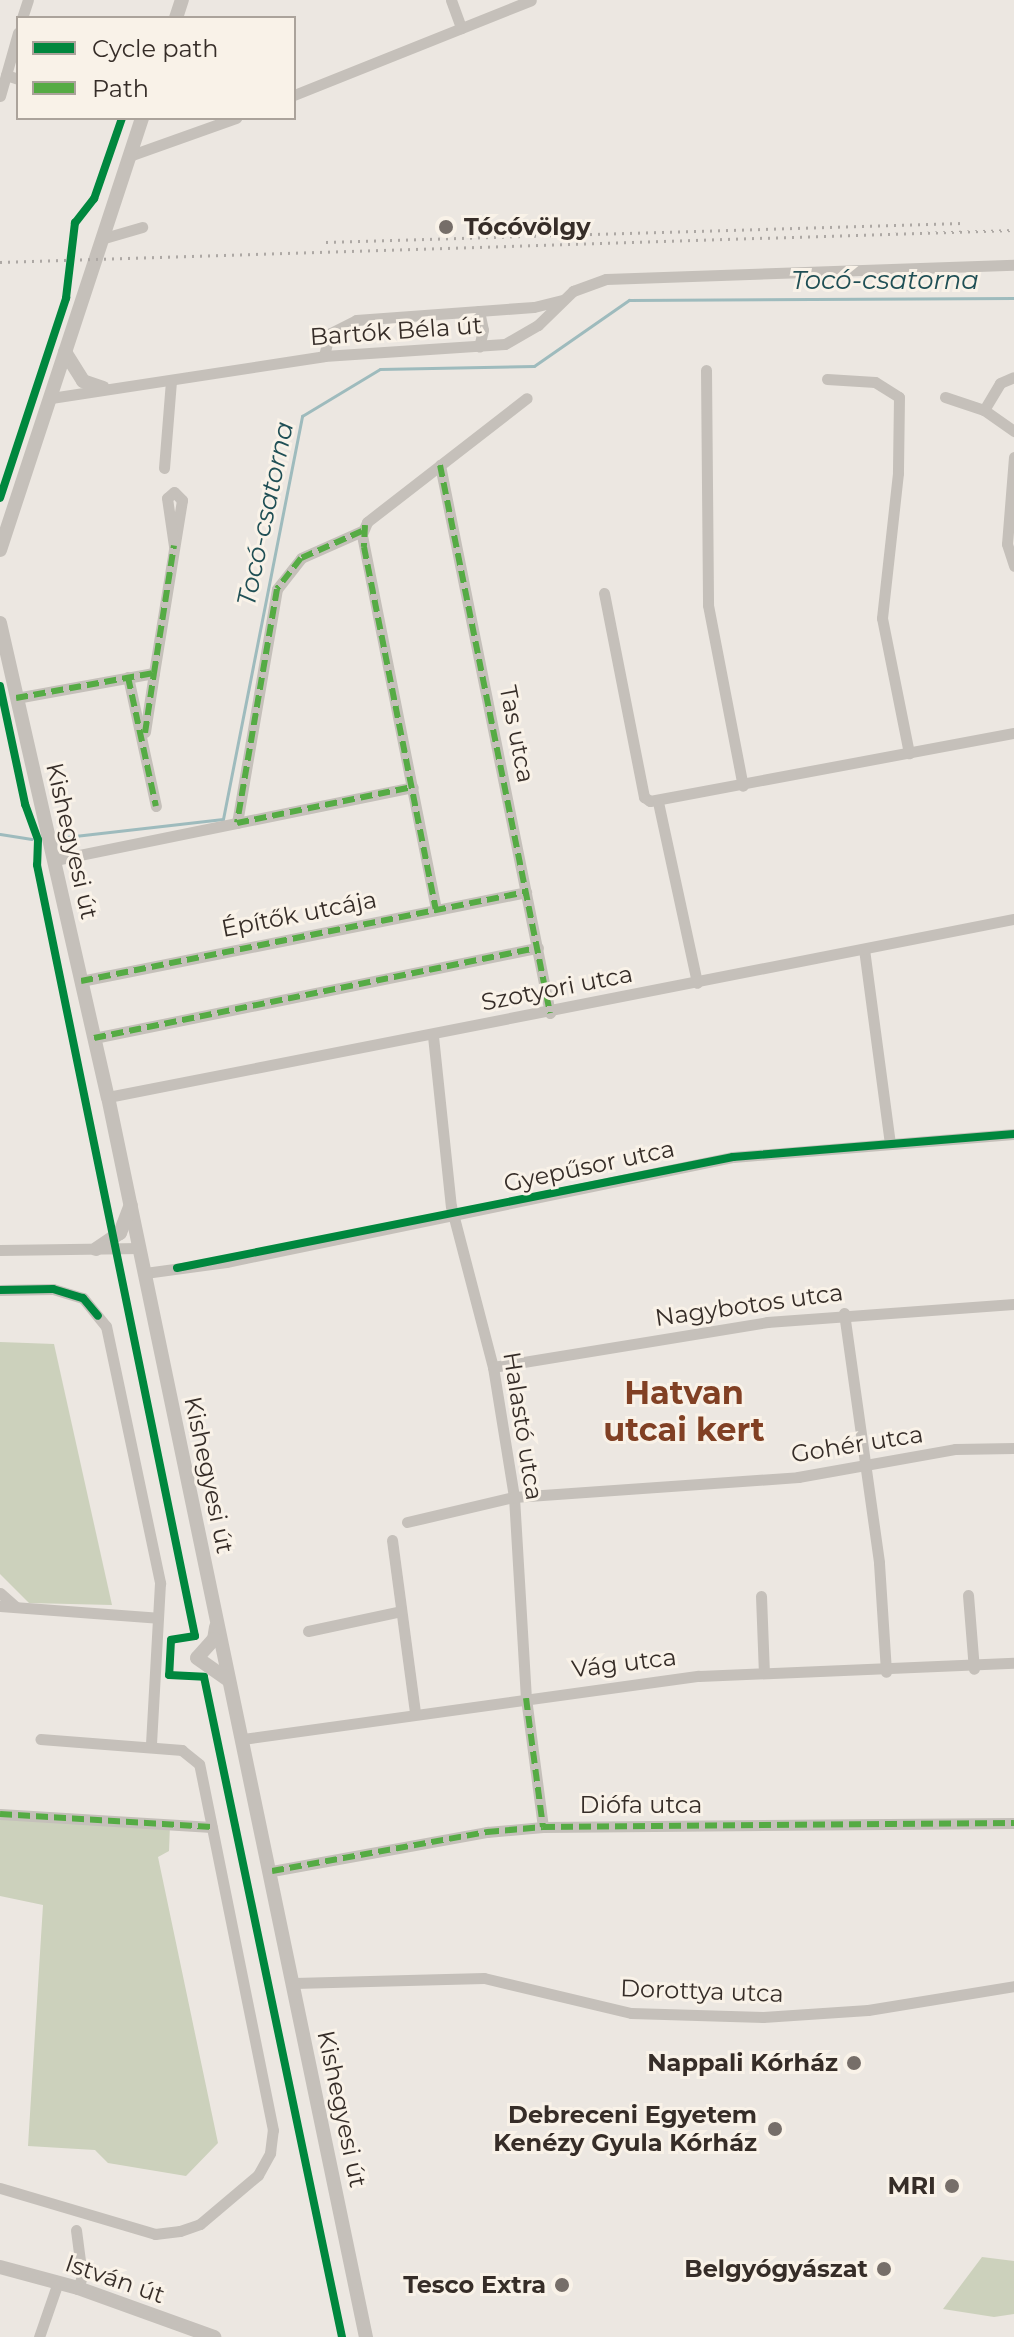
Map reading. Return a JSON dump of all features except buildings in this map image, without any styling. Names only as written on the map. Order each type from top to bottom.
[{"type":"street","points":[[451,0],[461,28]]},
{"type":"street","points":[[296,94],[531,0]]},
{"type":"street","points":[[0,96],[12,77],[16,48]]},
{"type":"street","points":[[0,550],[141,120]]},
{"type":"street","points":[[129,156],[230,120]]},
{"type":"street","points":[[101,239],[142,227]]},
{"type":"street","name":"Bartók Béla út","points":[[51,398],[324,356],[479,347],[522,336],[564,299],[588,283],[606,279],[1014,265]]},
{"type":"street","points":[[324,356],[329,334],[356,320],[479,311],[564,299]]},
{"type":"street","points":[[479,311],[483,330],[479,347]]},
{"type":"street","points":[[65,352],[83,381],[103,388]]},
{"type":"street","points":[[706,370],[708,605],[743,786]]},
{"type":"street","points":[[984,410],[1000,383],[1014,377]]},
{"type":"street","points":[[827,379],[875,382],[894,390],[900,422],[882,618],[909,753]]},
{"type":"street","points":[[164,468],[171,381]]},
{"type":"street","points":[[945,397],[984,410],[1014,431]]},
{"type":"street","points":[[237,823],[277,589],[301,558],[365,526],[527,398]]},
{"type":"street","points":[[1014,457],[1007,544],[1014,566]]},
{"type":"street","name":"Tas utca","points":[[440,465],[550,1013]]},
{"type":"street","points":[[365,526],[436,909]]},
{"type":"street","points":[[143,741],[174,546]]},
{"type":"street","points":[[604,593],[644,797],[658,802],[1014,733]]},
{"type":"street","name":"Kishegyesi út","points":[[0,623],[108,1097],[230,1685],[272,1871],[366,2337]]},
{"type":"street","points":[[16,698],[154,673]]},
{"type":"street","points":[[128,677],[156,806]]},
{"type":"street","points":[[134,703],[149,704]]},
{"type":"street","points":[[55,860],[413,787]]},
{"type":"street","points":[[658,802],[697,983]]},
{"type":"street","name":"Építők utcája","points":[[81,981],[526,892]]},
{"type":"street","name":"Szotyori utca","points":[[108,1097],[433,1036],[1014,919]]},
{"type":"street","points":[[94,1038],[538,948]]},
{"type":"street","points":[[864,949],[890,1143]]},
{"type":"street","name":"Halastó utca","points":[[433,1036],[455,1215],[493,1367],[514,1497],[526,1698],[543,1827]]},
{"type":"street","name":"Gyepűsor utca","points":[[145,1273],[226,1262],[733,1157],[1014,1134]]},
{"type":"street","points":[[96,1249],[120,1233],[131,1205]]},
{"type":"street","points":[[0,1250],[140,1248]]},
{"type":"street","points":[[0,1290],[53,1289],[83,1298],[106,1326],[160,1583],[151,1746]]},
{"type":"street","name":"Nagybotos utca","points":[[493,1367],[844,1313],[1014,1304]]},
{"type":"street","points":[[844,1313],[867,1467],[886,1672]]},
{"type":"street","name":"Gohér utca","points":[[407,1522],[514,1497],[867,1467],[955,1449],[1014,1448]]},
{"type":"street","points":[[392,1540],[415,1713]]},
{"type":"street","points":[[0,1593],[16,1607]]},
{"type":"street","points":[[968,1595],[974,1669]]},
{"type":"street","points":[[761,1596],[764,1673]]},
{"type":"street","points":[[0,1606],[158,1618]]},
{"type":"street","points":[[308,1631],[401,1611]]},
{"type":"street","points":[[217,1623],[214,1639],[197,1658],[219,1669],[230,1685]]},
{"type":"street","name":"Vág utca","points":[[243,1739],[699,1676],[974,1669],[1014,1663]]},
{"type":"street","points":[[0,2188],[155,2234],[200,2224],[258,2175],[270,2153],[273,2130],[199,1764],[182,1750],[40,1739]]},
{"type":"street","points":[[2,1815],[212,1827]]},
{"type":"street","name":"Diófa utca","points":[[272,1871],[487,1832],[543,1827],[1014,1823]]},
{"type":"street","name":"Dorottya utca","points":[[294,1983],[484,1978],[631,2013],[758,2017],[868,2010],[1014,1986]]},
{"type":"street","points":[[76,2230],[82,2276],[78,2288]]},
{"type":"street","name":"István út","points":[[0,2267],[78,2288],[214,2337]]},
{"type":"street","points":[[39,2337],[58,2282]]},
{"type":"street","points":[[358,2295],[359,2337]]},
{"type":"green space","points":[[0,1342],[54,1344],[112,1605],[29,1603],[0,1574]]},
{"type":"green space","points":[[0,1817],[170,1825],[169,1851],[158,1857],[218,2143],[186,2176],[108,2163],[95,2150],[28,2146],[43,1905],[0,1896]]},
{"type":"green space","points":[[982,2257],[1014,2261],[1014,2314],[994,2317],[943,2309]]},
{"type":"waterway","name":"Tocó-csatorna","points":[[66,837],[223,819],[302,416],[380,369],[534,366],[629,300],[1014,298]]},
{"type":"waterway","points":[[0,834],[32,839]]},
{"type":"railway","points":[[326,242],[962,223]]},
{"type":"railway","points":[[0,262],[1014,230]]},
{"type":"marked path","points":[[440,465],[550,1013]]},
{"type":"marked path","points":[[365,525],[364,547],[436,909]]},
{"type":"marked path","points":[[362,531],[301,558],[277,589],[237,823],[413,787]]},
{"type":"marked path","points":[[16,698],[154,673],[174,546]]},
{"type":"marked path","points":[[145,733],[154,673]]},
{"type":"marked path","points":[[128,677],[156,806]]},
{"type":"marked path","points":[[81,981],[526,892]]},
{"type":"marked path","points":[[94,1038],[538,948]]},
{"type":"marked path","points":[[526,1698],[543,1827]]},
{"type":"marked path","points":[[0,1814],[212,1827]]},
{"type":"marked path","points":[[272,1871],[487,1832],[543,1827],[1014,1823]]},
{"type":"cycle path","points":[[0,498],[66,298],[75,223],[94,199],[121,120]]},
{"type":"cycle path","points":[[0,686],[25,804],[38,840],[37,865],[195,1636],[171,1640],[169,1675],[204,1677],[342,2337]]},
{"type":"cycle path","points":[[177,1268],[733,1157],[1014,1134]]},
{"type":"cycle path","points":[[0,1290],[53,1289],[83,1298],[98,1316]]},
{"type":"place","name":"Tócóvölgy","points":[[446,227]]},
{"type":"place","name":"Nappali Kórház","points":[[854,2063]]},
{"type":"place","name":"Debreceni Egyetem Kenézy Gyula Kórház","points":[[775,2129]]},
{"type":"place","name":"MRI","points":[[952,2186]]},
{"type":"place","name":"Belgyógyászat","points":[[884,2269]]},
{"type":"place","name":"Tesco Extra","points":[[562,2285]]},
{"type":"district","name":"Hatvan utcai kert","points":[[684,1412]]}]
